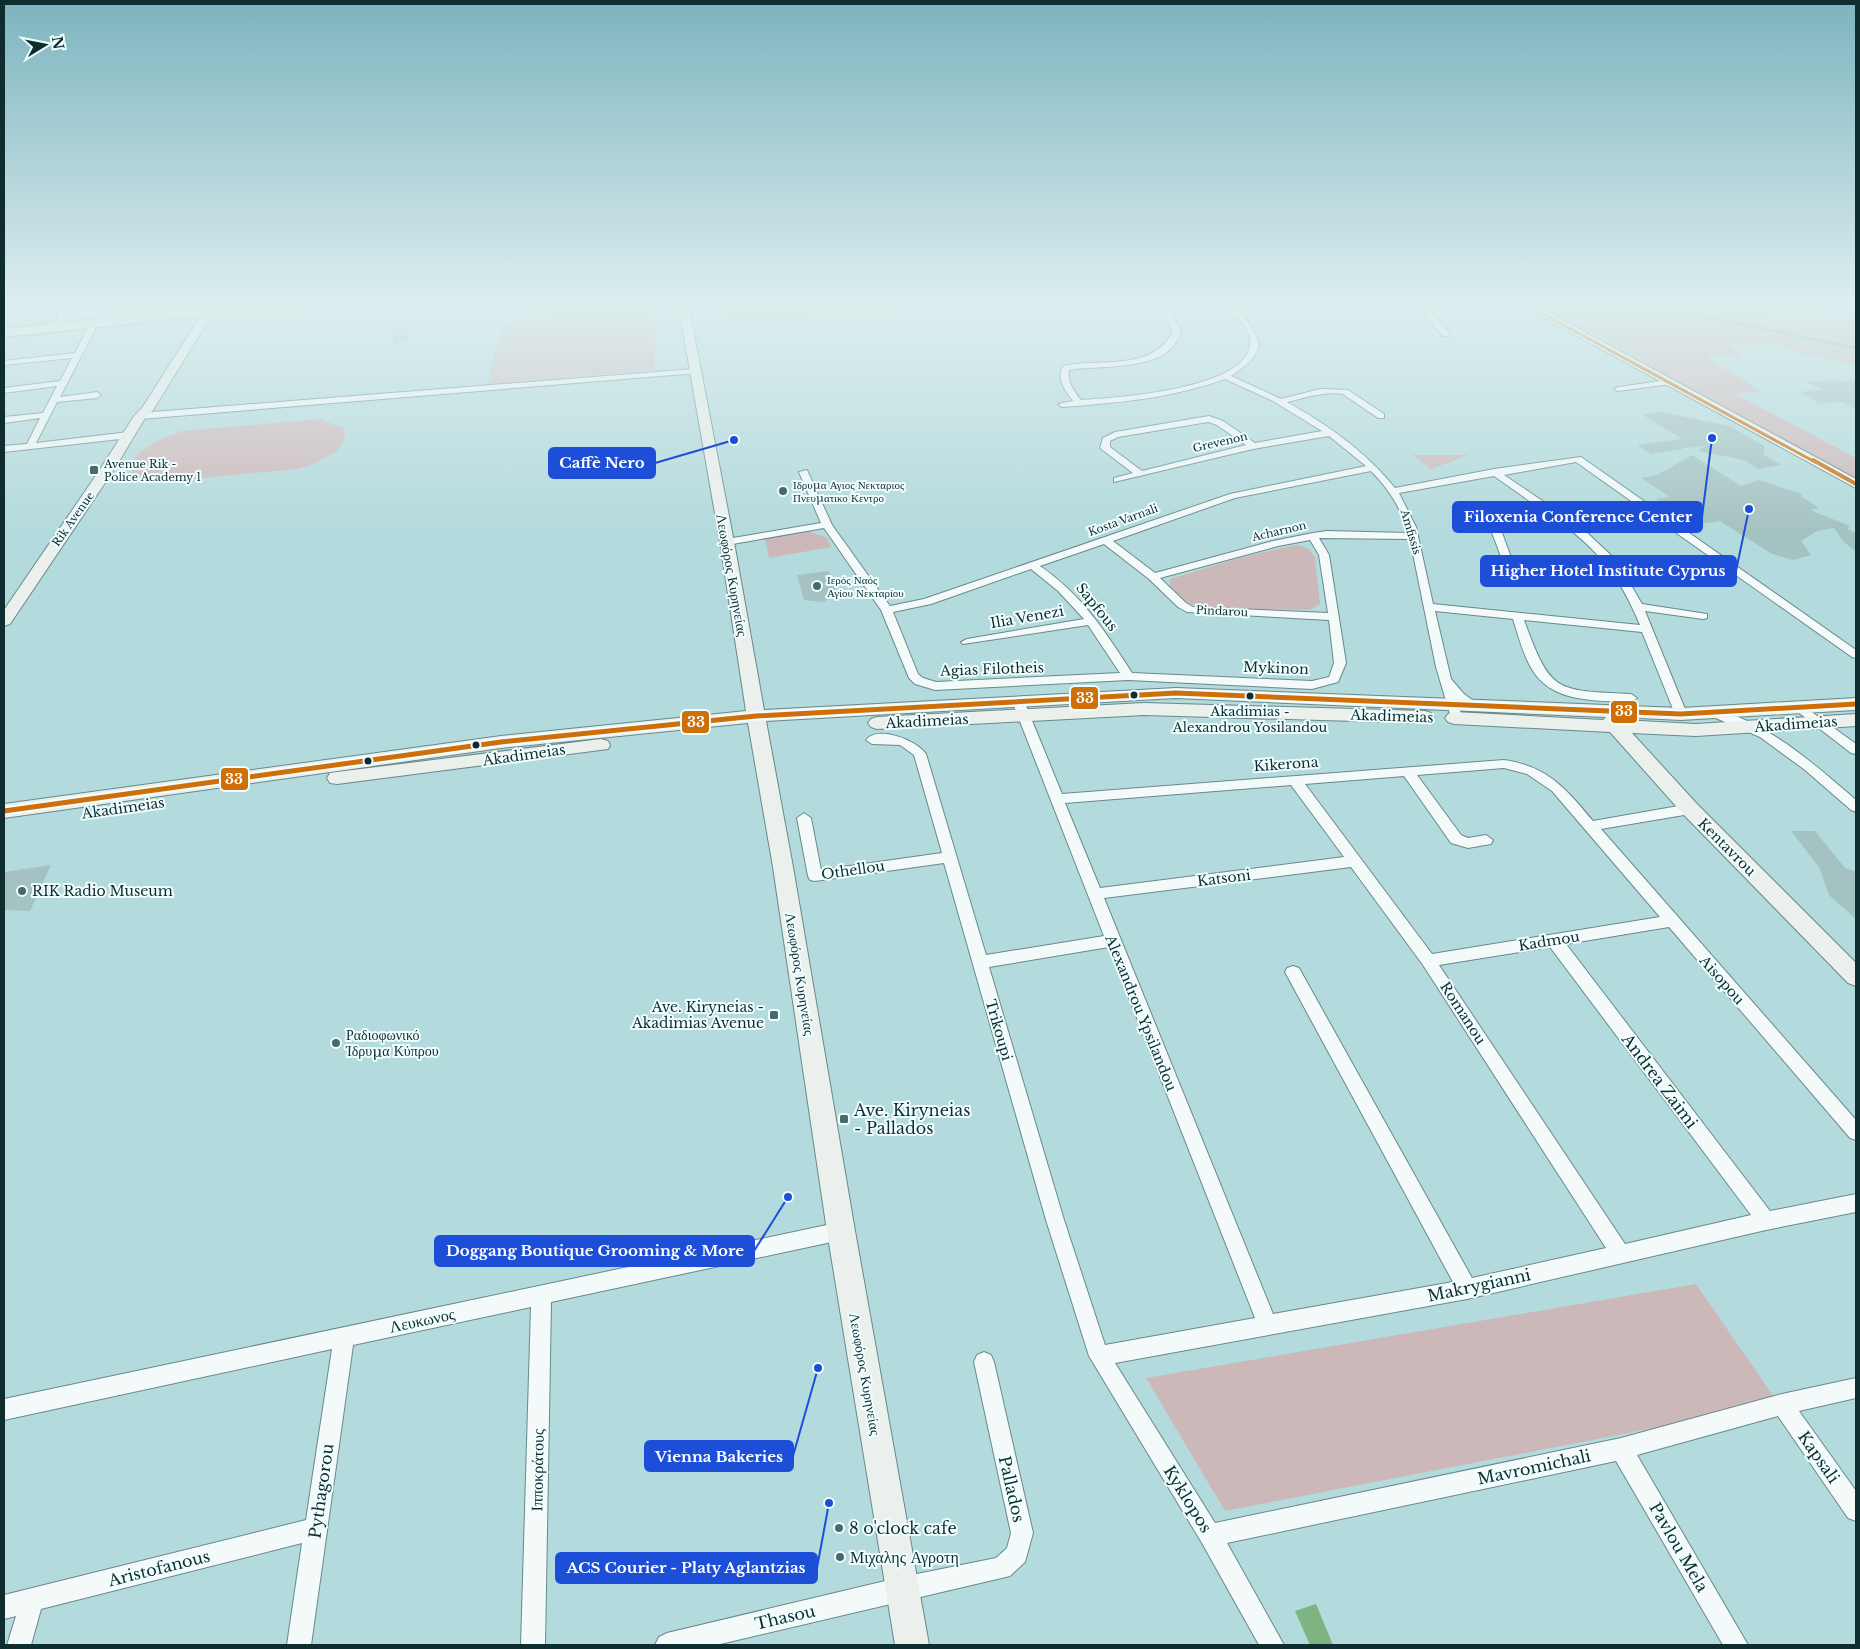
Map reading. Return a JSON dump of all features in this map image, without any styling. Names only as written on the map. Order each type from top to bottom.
[{"type":"main road","name":"Rik Avenue","points":[[140,416],[140,410],[157,380]]},
{"type":"main road","name":"Rik Avenue","points":[[4,621],[140,416],[147,410],[165,380]]},
{"type":"main road","name":"Λεωφόρος Κυρηνείας","points":[[696,380],[727,542],[783,867],[841,1231],[912,1645]]},
{"type":"main road","points":[[1664,380],[1856,484]]},
{"type":"main road","name":"Akadimeias","points":[[4,811],[501,742],[757,722],[1020,709],[1454,711],[1610,719],[1802,709],[1856,704]]},
{"type":"main road","name":"Akadimeias","points":[[1454,711],[1473,705],[1696,730],[1856,720]]},
{"type":"main road","name":"Kentavrou","points":[[1610,719],[1690,809],[1856,977]]},
{"type":"main road","name":"Akadimeias","points":[[4,824],[757,722]]},
{"type":"street","points":[[30,446],[64,380]]},
{"type":"street","points":[[140,416],[584,380]]},
{"type":"street","points":[[1067,380],[1070,392],[1080,403]]},
{"type":"street","points":[[1062,404],[1153,396],[1194,387],[1214,380]]},
{"type":"street","name":"Amfissis","points":[[1233,380],[1279,402],[1329,433],[1372,468],[1402,504],[1414,536],[1454,711]]},
{"type":"street","points":[[1618,389],[1668,382]]},
{"type":"street","points":[[4,390],[62,383]]},
{"type":"street","points":[[1279,402],[1339,390],[1352,395],[1381,416]]},
{"type":"street","points":[[54,400],[97,395]]},
{"type":"street","points":[[4,420],[46,415]]},
{"type":"street","points":[[1140,474],[1105,448],[1106,440],[1115,435],[1209,419],[1220,423],[1254,446]]},
{"type":"street","name":"Grevenon","points":[[1117,480],[1254,446],[1329,433]]},
{"type":"street","points":[[4,449],[129,435]]},
{"type":"street","points":[[1393,491],[1494,472],[1578,459],[1856,656]]},
{"type":"street","name":"Kosta Varnali","points":[[887,610],[927,602],[1234,496],[1372,468]]},
{"type":"street","name":"Agias Filotheis","points":[[804,472],[827,525],[887,610],[913,675],[926,684],[948,686],[1128,676]]},
{"type":"street","points":[[1494,472],[1577,529],[1613,563],[1638,607],[1681,714]]},
{"type":"street","points":[[1511,571],[1496,530],[1498,524],[1511,516],[1546,508]]},
{"type":"street","points":[[727,542],[827,525]]},
{"type":"street","name":"Acharnon","points":[[1153,577],[1267,546],[1313,536],[1345,533],[1414,536]]},
{"type":"street","name":"Mykinon","points":[[1128,676],[1312,685],[1334,679],[1340,663],[1334,618],[1324,555],[1313,536]]},
{"type":"street","name":"Pindarou","points":[[1105,540],[1153,577],[1182,605],[1191,610],[1334,618]]},
{"type":"street","name":"Sapfous","points":[[1033,566],[1060,586],[1092,621],[1128,676]]},
{"type":"street","points":[[1429,607],[1647,628]]},
{"type":"street","points":[[1638,607],[1703,616]]},
{"type":"street","points":[[1517,615],[1538,670],[1550,683],[1577,694],[1631,698]]},
{"type":"street","name":"Ilia Venezi","points":[[967,642],[1092,621]]},
{"type":"street","points":[[1446,682],[1460,697],[1473,705]]},
{"type":"street","name":"Alexandrou Ypsilandou","points":[[1020,709],[1267,1324]]},
{"type":"street","points":[[1802,709],[1856,750]]},
{"type":"street","points":[[1715,713],[1751,727],[1810,767],[1856,807]]},
{"type":"street","name":"Trikoupi","points":[[872,740],[900,740],[914,746],[920,754],[1055,1220],[1099,1356]]},
{"type":"street","name":"Kikerona","points":[[1057,799],[1294,779],[1504,764],[1517,766]]},
{"type":"street","name":"Aisopou","points":[[1517,766],[1545,778],[1591,826],[1670,921],[1856,1132]]},
{"type":"street","points":[[1408,772],[1456,839],[1468,843],[1486,840]]},
{"type":"street","name":"Romanou","points":[[1294,779],[1428,961],[1621,1254]]},
{"type":"street","points":[[1591,826],[1690,809]]},
{"type":"street","name":"Othellou","points":[[804,818],[815,876],[950,857]]},
{"type":"street","name":"Katsoni","points":[[1094,894],[1354,861]]},
{"type":"street","name":"Kadmou","points":[[1428,961],[1670,921]]},
{"type":"street","points":[[980,962],[1112,940]]},
{"type":"street","name":"Andrea Zaimi","points":[[1554,940],[1766,1221]]},
{"type":"street","points":[[1293,972],[1467,1289]]},
{"type":"street","name":"Makrygianni","points":[[1099,1356],[1467,1289],[1766,1221],[1856,1203]]},
{"type":"street","name":"Λευκωνος","points":[[4,1409],[841,1231]]},
{"type":"street","name":"Ιπποκράτους","points":[[533,1645],[542,1294]]},
{"type":"street","name":"Pythagorou","points":[[299,1645],[344,1336]]},
{"type":"street","name":"Kyklopos","points":[[1099,1356],[1210,1535],[1272,1645]]},
{"type":"street","name":"Pallados","points":[[902,1589],[1002,1568],[1017,1554],[1022,1533],[984,1362]]},
{"type":"street","name":"Mavromichali","points":[[1210,1535],[1621,1449],[1782,1404],[1856,1388]]},
{"type":"street","name":"Kapsali","points":[[1782,1404],[1856,1510]]},
{"type":"street","name":"Pavlou Mela","points":[[1621,1449],[1736,1645]]},
{"type":"street","name":"Aristofanous","points":[[4,1607],[315,1529]]},
{"type":"street","name":"Thasou","points":[[676,1644],[902,1589]]},
{"type":"street","points":[[19,1645],[32,1600]]},
{"type":"shaded area","points":[[489,380],[536,380],[488,384]]},
{"type":"shaded area","points":[[1674,380],[1743,380],[1761,391],[1735,394],[1856,458],[1856,480]]},
{"type":"shaded area","points":[[320,419],[343,428],[345,438],[337,451],[316,463],[297,469],[148,483],[135,477],[131,470],[134,459],[138,454],[157,441],[182,431]]},
{"type":"shaded area","points":[[1412,455],[1469,455],[1431,469]]},
{"type":"shaded area","points":[[808,531],[827,538],[831,547],[769,558],[765,538]]},
{"type":"shaded area","points":[[1295,545],[1307,548],[1315,558],[1320,604],[1310,610],[1202,608],[1188,603],[1170,586],[1170,579],[1239,558]]},
{"type":"shaded area","points":[[1696,1284],[1774,1397],[1685,1422],[1225,1511],[1146,1378]]},
{"type":"shaded area","points":[[1316,1604],[1333,1645],[1310,1645],[1295,1611]]},
{"type":"building","points":[[1838,380],[1842,382],[1856,380],[1856,410],[1843,402],[1820,404],[1799,392],[1822,390],[1807,382]]},
{"type":"building","points":[[1661,412],[1730,426],[1764,446],[1764,455],[1782,465],[1758,469],[1744,460],[1698,451],[1708,445],[1680,447],[1683,449],[1651,454],[1637,445],[1682,439],[1643,415]]},
{"type":"building","points":[[1692,455],[1741,486],[1759,480],[1801,494],[1802,497],[1819,508],[1810,510],[1850,526],[1847,529],[1856,533],[1856,552],[1843,541],[1834,528],[1817,531],[1801,541],[1811,555],[1793,560],[1772,554],[1720,521],[1695,525],[1656,499],[1670,497],[1641,478],[1657,475]]},
{"type":"building","name":"Ιερός Ναός Αγίου Νεκταρίου","points":[[829,571],[837,596],[830,597],[824,602],[804,600],[797,575]]},
{"type":"building","points":[[1791,831],[1815,831],[1845,868],[1856,871],[1856,919],[1829,895],[1819,867]]},
{"type":"building","name":"RIK Radio Museum","points":[[51,865],[30,911],[4,910],[4,872]]},
{"type":"transit line","name":"33","points":[[1665,380],[1856,484]]},
{"type":"transit line","name":"33","points":[[4,811],[501,742],[756,716],[1176,693],[1681,714],[1856,704]]},
{"type":"place","name":"Filoxenia Conference Center","points":[[1712,438]]},
{"type":"place","name":"Caffè Nero","points":[[734,440]]},
{"type":"place","name":"Avenue Rik - Police Academy 1","points":[[94,470]]},
{"type":"place","name":"Ιδρυμα Αγιος Νεκταριος Πνευματικο Κεντρο","points":[[783,491]]},
{"type":"place","name":"Higher Hotel Institute Cyprus","points":[[1749,509]]},
{"type":"place","name":"Ιερός Ναός Αγίου Νεκταρίου","points":[[817,586]]},
{"type":"place","name":"Akadimias - Alexandrou Yosilandou","points":[[1250,696]]},
{"type":"place","name":"RIK Radio Museum","points":[[22,891]]},
{"type":"place","name":"Ave. Kiryneias - Akadimias Avenue","points":[[774,1015]]},
{"type":"place","name":"Ραδιοφωνικό Ίδρυμα Κύπρου","points":[[336,1043]]},
{"type":"place","name":"Ave. Kiryneias - Pallados","points":[[844,1119]]},
{"type":"place","name":"Doggang Boutique Grooming & More","points":[[788,1197]]},
{"type":"place","name":"Vienna Bakeries","points":[[818,1368]]},
{"type":"place","name":"ACS Courier - Platy Aglantzias","points":[[829,1503]]},
{"type":"place","name":"8 o'clock cafe","points":[[839,1528]]},
{"type":"place","name":"Μιχαλης Αγροτη","points":[[840,1557]]}]
